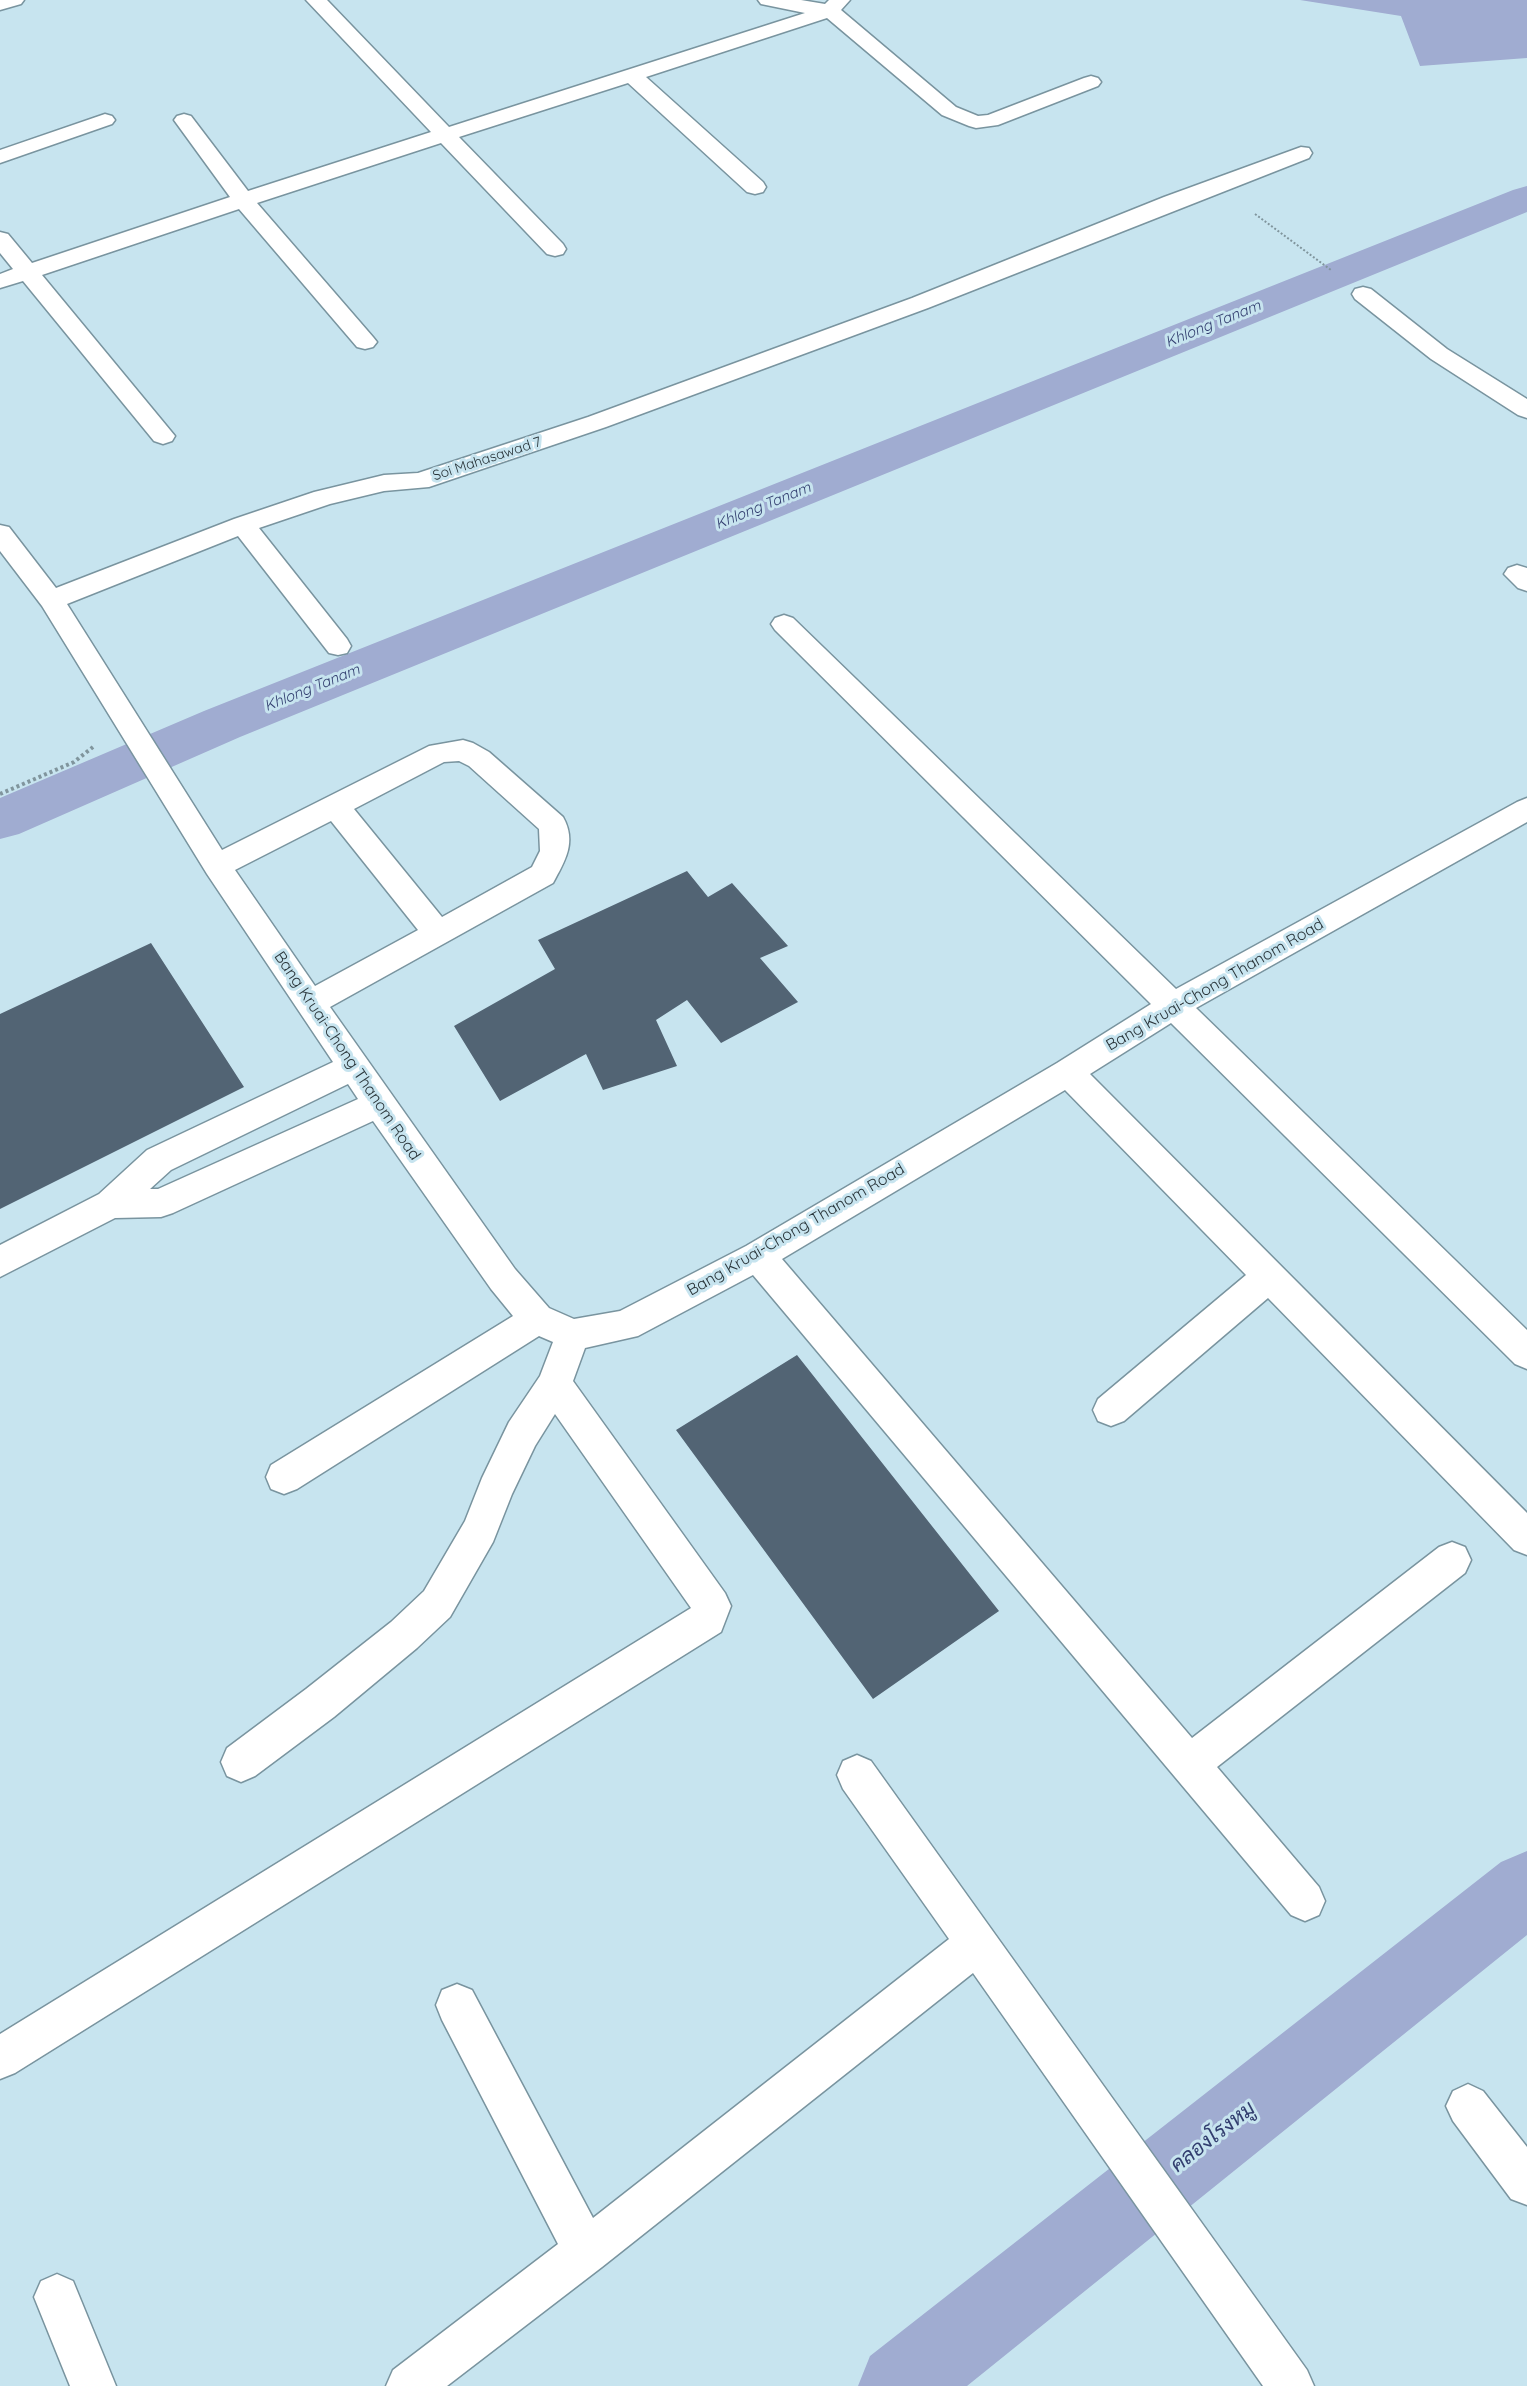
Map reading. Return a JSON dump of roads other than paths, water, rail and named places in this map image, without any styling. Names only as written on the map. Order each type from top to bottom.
[{"type":"street","points":[[0,4],[14,0]]},
{"type":"street","points":[[316,0],[555,249]]},
{"type":"street","points":[[768,0],[835,6],[949,111],[964,119],[976,122],[991,121],[1091,82]]},
{"type":"street","points":[[0,281],[632,75],[835,6]]},
{"type":"street","points":[[632,75],[755,187]]},
{"type":"street","points":[[0,157],[105,120]]},
{"type":"street","points":[[184,120],[243,200],[365,342]]},
{"type":"street","name":"Soi Mahasawad 7","points":[[51,600],[243,525],[352,489],[384,483],[420,481],[597,422],[920,303],[1301,153]]},
{"type":"street","points":[[0,238],[163,436]]},
{"type":"street","points":[[1363,294],[1439,354],[1527,410]]},
{"type":"street","points":[[243,525],[338,646]]},
{"type":"street","name":"Bang Kruai-Chong Thanom Road","points":[[0,533],[51,600],[217,866],[379,1104],[503,1279],[537,1319],[573,1335],[626,1325],[758,1256],[1068,1072],[1173,1006],[1527,809]]},
{"type":"street","points":[[784,624],[1527,1353]]},
{"type":"street","points":[[217,866],[440,753],[463,750],[479,759],[553,825],[555,850],[543,875],[311,1003]]},
{"type":"street","points":[[335,806],[438,933]]},
{"type":"street","points":[[0,1262],[111,1204],[159,1160],[354,1066]]},
{"type":"street","points":[[1068,1072],[1527,1538]]},
{"type":"street","points":[[111,1204],[161,1203],[379,1104]]},
{"type":"street","points":[[758,1256],[1305,1901]]},
{"type":"street","points":[[1110,1410],[1268,1277]]},
{"type":"street","points":[[284,1477],[537,1319]]},
{"type":"street","points":[[241,1762],[320,1703],[404,1635],[437,1604],[480,1530],[495,1490],[522,1434],[554,1384],[573,1335]]},
{"type":"street","points":[[0,2058],[708,1619],[712,1605],[554,1384]]},
{"type":"street","points":[[1190,1764],[1452,1560]]},
{"type":"street","points":[[857,1775],[1291,2386]]},
{"type":"street","points":[[409,2386],[586,2251],[976,1944]]},
{"type":"street","points":[[457,2005],[586,2251]]},
{"type":"street","points":[[1468,2106],[1527,2183]]},
{"type":"street","points":[[57,2297],[93,2386]]},
{"type":"water","points":[[1300,0],[1527,0],[1527,58],[1420,66],[1401,16]]},
{"type":"waterway","name":"Khlong Tanam","points":[[0,820],[222,724],[1527,198]]},
{"type":"waterway","name":"คลองโรงหมู","points":[[900,2386],[1527,1888]]}]
